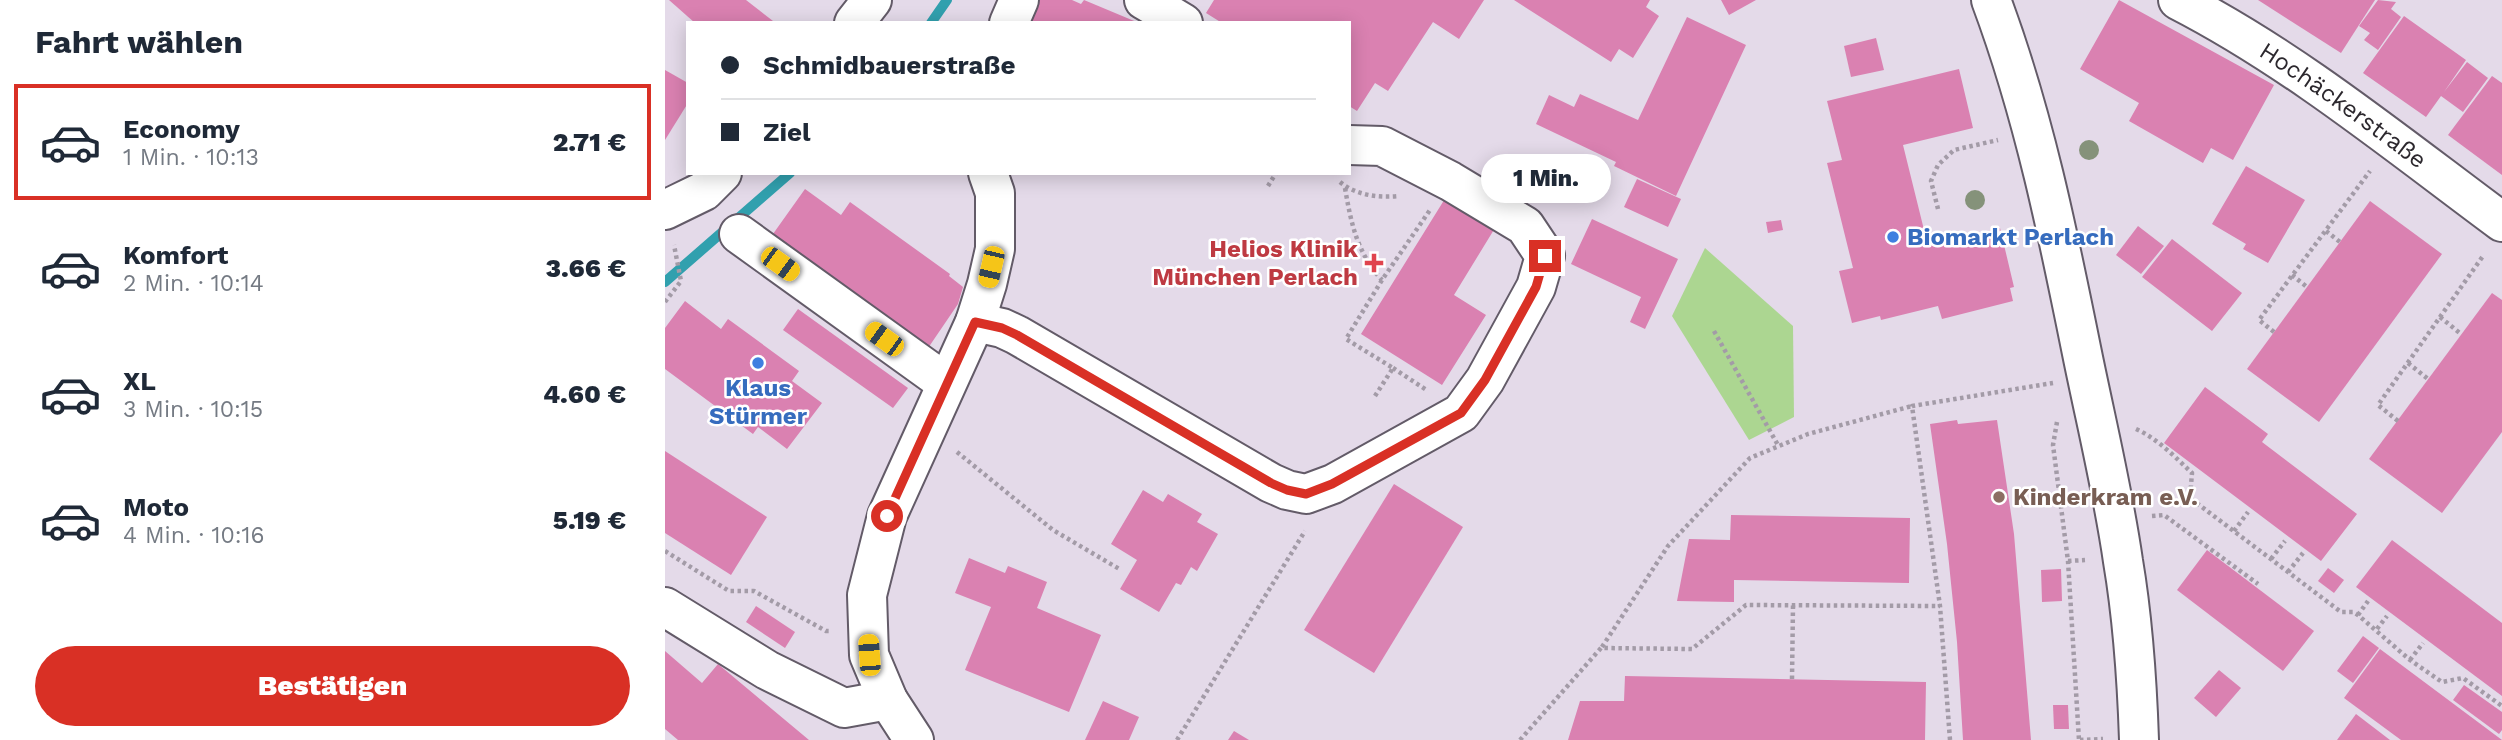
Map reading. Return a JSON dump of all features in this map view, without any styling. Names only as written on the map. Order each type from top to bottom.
[{"type":"street","points":[[856,21],[872,0]]},
{"type":"street","points":[[1010,21],[1019,0]]},
{"type":"street","points":[[1145,0],[1180,21]]},
{"type":"street","points":[[1991,0],[2007,41],[2043,166],[2123,560],[2136,664],[2139,740]]},
{"type":"street","name":"Hochäckerstraße","points":[[2178,0],[2211,17],[2275,58],[2502,222]]},
{"type":"street","points":[[975,322],[1002,328],[1017,335],[1271,483],[1306,494],[1332,484],[1461,413],[1485,380],[1536,287],[1545,256],[1524,226],[1450,181],[1382,146],[1351,145]]},
{"type":"street","points":[[665,210],[704,191],[720,175]]},
{"type":"street","points":[[914,740],[888,700],[869,655],[867,595],[887,516],[975,322],[987,284],[995,249],[995,193],[989,175]]},
{"type":"street","points":[[739,234],[946,383]]},
{"type":"street","points":[[665,607],[767,670],[843,708],[888,700]]},
{"type":"path","points":[[1938,209],[1931,181],[1938,165],[1954,150],[2033,132]]},
{"type":"path","points":[[2274,332],[2259,320],[2370,171]]},
{"type":"path","points":[[1268,186],[1275,175]]},
{"type":"path","points":[[1375,396],[1394,368],[1346,339],[1382,280],[1450,181]]},
{"type":"path","points":[[1345,187],[1352,226],[1360,248],[1382,280]]},
{"type":"path","points":[[2326,231],[2340,243]]},
{"type":"path","points":[[2398,421],[2378,405],[2483,256]]},
{"type":"path","points":[[665,302],[681,281],[677,257]]},
{"type":"path","points":[[2292,275],[2307,287]]},
{"type":"path","points":[[2440,317],[2461,334]]},
{"type":"path","points":[[1714,331],[1779,447]]},
{"type":"path","points":[[2408,363],[2428,379]]},
{"type":"path","points":[[1520,740],[1601,648],[1668,546],[1750,458],[1808,434],[1912,406],[2055,383]]},
{"type":"path","points":[[1912,406],[1940,606],[1950,740]]},
{"type":"path","points":[[2058,414],[2053,444],[2068,561],[2079,740],[2110,739]]},
{"type":"path","points":[[927,427],[1053,530],[1121,570]]},
{"type":"path","points":[[2134,428],[2145,433],[2192,473],[2190,498],[2341,612],[2358,615],[2410,660],[2442,682],[2463,678],[2502,706]]},
{"type":"path","points":[[2234,531],[2248,512]]},
{"type":"path","points":[[2141,517],[2164,514],[2258,584]]},
{"type":"path","points":[[1177,740],[1305,530]]},
{"type":"path","points":[[2271,559],[2285,541]]},
{"type":"path","points":[[665,551],[729,591],[754,591],[826,631]]},
{"type":"path","points":[[2288,572],[2303,553]]},
{"type":"path","points":[[2068,561],[2092,559]]},
{"type":"path","points":[[2358,615],[2368,601]]},
{"type":"path","points":[[1601,648],[1692,649],[1746,605],[1940,606]]},
{"type":"path","points":[[1791,679],[1793,605]]},
{"type":"path","points":[[2377,629],[2387,616]]},
{"type":"path","points":[[2410,660],[2423,643]]},
{"type":"path","points":[[2476,688],[2481,681]]},
{"type":"green space","points":[[1705,248],[1793,326],[1794,417],[1749,440],[1672,316]]},
{"type":"building","points":[[669,0],[746,0],[773,21],[693,21]]},
{"type":"building","points":[[1031,0],[1072,0],[1081,4],[1084,0],[1134,21],[1022,21]]},
{"type":"building","points":[[1214,0],[1484,0],[1459,39],[1433,22],[1388,91],[1375,83],[1357,111],[1351,107],[1351,21],[1219,21],[1206,13]]},
{"type":"building","points":[[1514,0],[1650,0],[1646,7],[1659,16],[1633,58],[1619,49],[1611,62]]},
{"type":"building","points":[[1721,0],[1756,0],[1729,15]]},
{"type":"building","points":[[2119,0],[2274,85],[2233,160],[2211,148],[2203,163],[2129,121],[2139,103],[2080,69]]},
{"type":"building","points":[[2258,0],[2375,0],[2341,53]]},
{"type":"building","points":[[2378,0],[2396,2],[2391,9],[2401,17],[2378,50],[2364,40],[2370,33],[2359,26]]},
{"type":"building","points":[[2404,16],[2466,60],[2444,92],[2467,62],[2488,78],[2463,112],[2441,96],[2426,117],[2363,73]]},
{"type":"building","points":[[1687,17],[1746,45],[1676,196],[1614,166],[1616,162],[1536,124],[1549,95],[1574,107],[1580,94],[1638,120]]},
{"type":"building","points":[[1876,38],[1884,70],[1851,77],[1844,46]]},
{"type":"building","points":[[1959,69],[1973,128],[1903,145],[1928,246],[2000,228],[2014,287],[2010,288],[2013,301],[1942,319],[1938,306],[1881,320],[1880,316],[1852,323],[1839,271],[1853,268],[1827,163],[1842,160],[1827,101]]},
{"type":"building","points":[[665,70],[686,82],[686,106],[665,140]]},
{"type":"building","points":[[2492,76],[2502,83],[2502,175],[2448,135]]},
{"type":"building","points":[[2246,166],[2305,200],[2268,263],[2243,249],[2246,244],[2212,224]]},
{"type":"building","points":[[1637,179],[1681,199],[1668,227],[1624,207]]},
{"type":"building","points":[[805,189],[841,215],[850,202],[950,274],[949,276],[963,287],[958,304],[924,354],[763,248]]},
{"type":"building","points":[[1446,197],[1495,228],[1454,295],[1486,315],[1442,385],[1361,334]]},
{"type":"building","points":[[2370,201],[2442,254],[2319,422],[2247,369]]},
{"type":"building","points":[[1592,219],[1678,259],[1645,329],[1630,322],[1641,297],[1571,264]]},
{"type":"building","points":[[1781,220],[1783,230],[1768,233],[1766,222]]},
{"type":"building","points":[[2138,226],[2164,246],[2141,274],[2116,255]]},
{"type":"building","points":[[2172,239],[2242,293],[2212,331],[2142,277]]},
{"type":"building","points":[[2492,293],[2502,300],[2502,432],[2442,513],[2369,459]]},
{"type":"building","points":[[685,301],[721,329],[728,319],[799,371],[792,381],[822,403],[787,449],[758,427],[753,434],[665,369],[665,328]]},
{"type":"building","points":[[798,309],[908,388],[893,408],[783,330]]},
{"type":"building","points":[[2205,387],[2268,434],[2262,442],[2357,514],[2321,561],[2164,443]]},
{"type":"building","points":[[1957,420],[1958,424],[1997,420],[2014,534],[2031,740],[1963,740],[1947,544],[1930,424]]},
{"type":"building","points":[[665,451],[767,517],[731,575],[665,533]]},
{"type":"building","points":[[1394,484],[1463,527],[1374,673],[1304,630]]},
{"type":"building","points":[[1143,490],[1163,502],[1168,494],[1202,514],[1197,522],[1218,534],[1197,571],[1191,567],[1181,585],[1176,583],[1159,612],[1120,589],[1137,560],[1111,544]]},
{"type":"building","points":[[1731,515],[1910,518],[1909,583],[1734,580],[1734,602],[1677,601],[1689,539],[1730,540]]},
{"type":"building","points":[[2392,540],[2502,623],[2502,696],[2356,587]]},
{"type":"building","points":[[2207,550],[2314,631],[2283,671],[2177,590]]},
{"type":"building","points":[[969,558],[1005,573],[1008,566],[1047,582],[1037,608],[1101,635],[1069,712],[965,670],[991,607],[955,593]]},
{"type":"building","points":[[2328,568],[2344,580],[2334,593],[2318,581]]},
{"type":"building","points":[[2061,569],[2062,601],[2042,602],[2041,570]]},
{"type":"building","points":[[756,606],[795,632],[785,648],[746,622]]},
{"type":"building","points":[[2363,636],[2379,648],[2353,683],[2337,671]]},
{"type":"building","points":[[2380,649],[2502,740],[2401,740],[2344,698]]},
{"type":"building","points":[[665,651],[702,683],[718,664],[809,740],[678,740],[665,729]]},
{"type":"building","points":[[2219,670],[2241,688],[2216,717],[2194,698]]},
{"type":"building","points":[[1625,676],[1926,682],[1925,740],[1568,740],[1580,701],[1624,701]]},
{"type":"building","points":[[2464,685],[2502,712],[2502,730],[2499,734],[2453,700]]},
{"type":"building","points":[[1103,701],[1139,717],[1129,740],[1085,740]]},
{"type":"building","points":[[2053,705],[2068,705],[2069,729],[2054,729]]},
{"type":"building","points":[[2356,714],[2390,740],[2337,740]]},
{"type":"building","points":[[1234,731],[1249,740],[1228,740]]},
{"type":"waterway","points":[[932,21],[947,0]]},
{"type":"waterway","points":[[665,282],[788,175]]},
{"type":"place","name":"Biomarkt Perlach","points":[[1893,237]]},
{"type":"place","name":"Helios Klinik München Perlach","points":[[1374,263]]},
{"type":"place","name":"Klaus Stürmer","points":[[758,363]]},
{"type":"place","name":"Kinderkram e.V.","points":[[1999,497]]},
{"type":"route","points":[[887,516],[975,322],[1002,328],[1017,335],[1271,483],[1306,494],[1332,484],[1461,413],[1485,380],[1536,287],[1545,256]]}]
